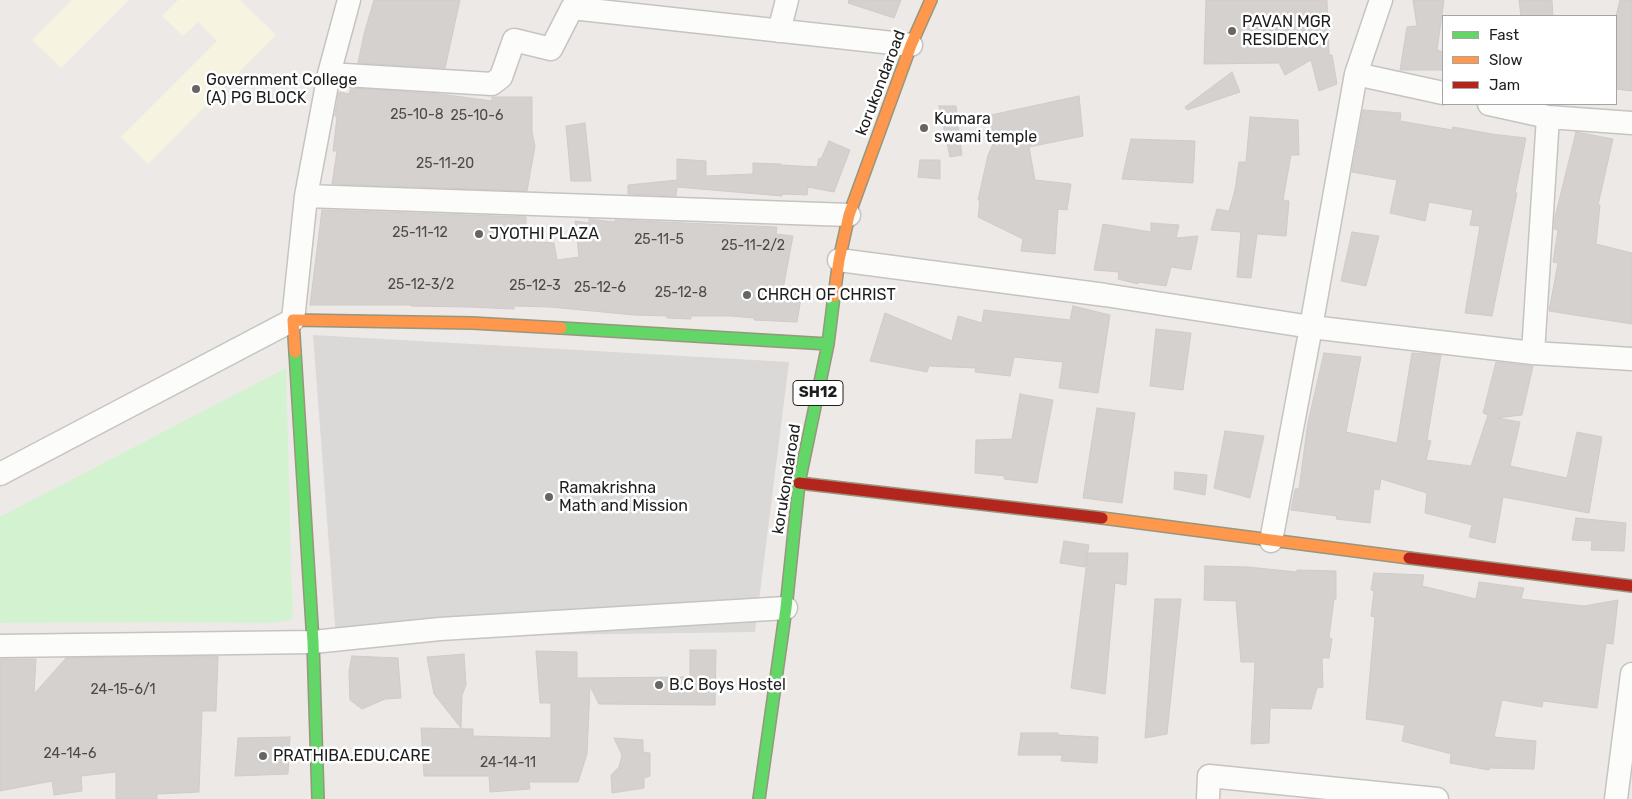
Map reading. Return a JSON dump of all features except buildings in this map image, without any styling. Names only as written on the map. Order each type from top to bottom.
[{"type":"street","points":[[318,799],[313,642],[293,320],[306,196],[329,74],[349,0]]},
{"type":"street","points":[[778,31],[787,0]]},
{"type":"street","name":"korukondaroad","points":[[760,799],[786,608],[799,483],[828,344],[839,260],[849,214],[911,45],[931,0]]},
{"type":"street","points":[[1271,541],[1356,74],[1381,0]]},
{"type":"street","points":[[329,74],[492,84],[500,76],[514,40],[551,49],[572,8],[911,45]]},
{"type":"street","points":[[1356,74],[1442,94]]},
{"type":"street","points":[[1493,105],[1548,117],[1632,123]]},
{"type":"street","points":[[1533,353],[1548,117]]},
{"type":"street","points":[[306,196],[849,214]]},
{"type":"street","points":[[839,260],[1105,295],[1311,327],[1533,353],[1632,360]]},
{"type":"street","points":[[0,474],[293,320],[472,323],[828,344]]},
{"type":"street","points":[[799,483],[1067,514],[1632,586]]},
{"type":"street","points":[[0,646],[313,642],[440,629],[786,608]]},
{"type":"street","points":[[1616,799],[1632,674]]},
{"type":"street","points":[[1208,799],[1209,776],[1437,799]]},
{"type":"shaded area","points":[[72,0],[129,0],[61,68],[32,40]]},
{"type":"shaded area","name":"Government College (A) PG BLOCK","points":[[178,0],[240,0],[276,35],[148,164],[121,137],[217,41],[198,22],[183,36],[162,16]]},
{"type":"shaded area","name":"Ramakrishna Math and Mission","points":[[313,335],[789,362],[755,632],[336,638]]},
{"type":"green space","points":[[286,368],[293,615],[291,620],[269,623],[0,623],[0,517]]},
{"type":"traffic: fast","points":[[759,799],[786,608],[799,483],[828,344],[834,296]]},
{"type":"traffic: fast","points":[[561,328],[828,344]]},
{"type":"traffic: fast","points":[[295,352],[313,642],[318,799]]},
{"type":"traffic: slow","points":[[834,296],[839,260],[849,215],[911,45],[931,0]]},
{"type":"traffic: slow","points":[[295,352],[293,320],[472,323],[561,328]]},
{"type":"traffic: slow","points":[[1102,518],[1409,558]]},
{"type":"traffic: jam","points":[[799,483],[1102,518]]},
{"type":"traffic: jam","points":[[1409,558],[1632,586]]},
{"type":"place","name":"PAVAN MGR RESIDENCY","points":[[1232,31]]},
{"type":"place","name":"Government College (A) PG BLOCK","points":[[196,89]]},
{"type":"place","name":"Kumara swami temple","points":[[924,128]]},
{"type":"place","name":"JYOTHI PLAZA","points":[[479,234]]},
{"type":"place","name":"CHRCH OF CHRIST","points":[[747,295]]},
{"type":"place","name":"Ramakrishna Math and Mission","points":[[549,497]]},
{"type":"place","name":"B.C Boys Hostel","points":[[659,685]]},
{"type":"place","name":"PRATHIBA.EDU.CARE","points":[[263,756]]}]
